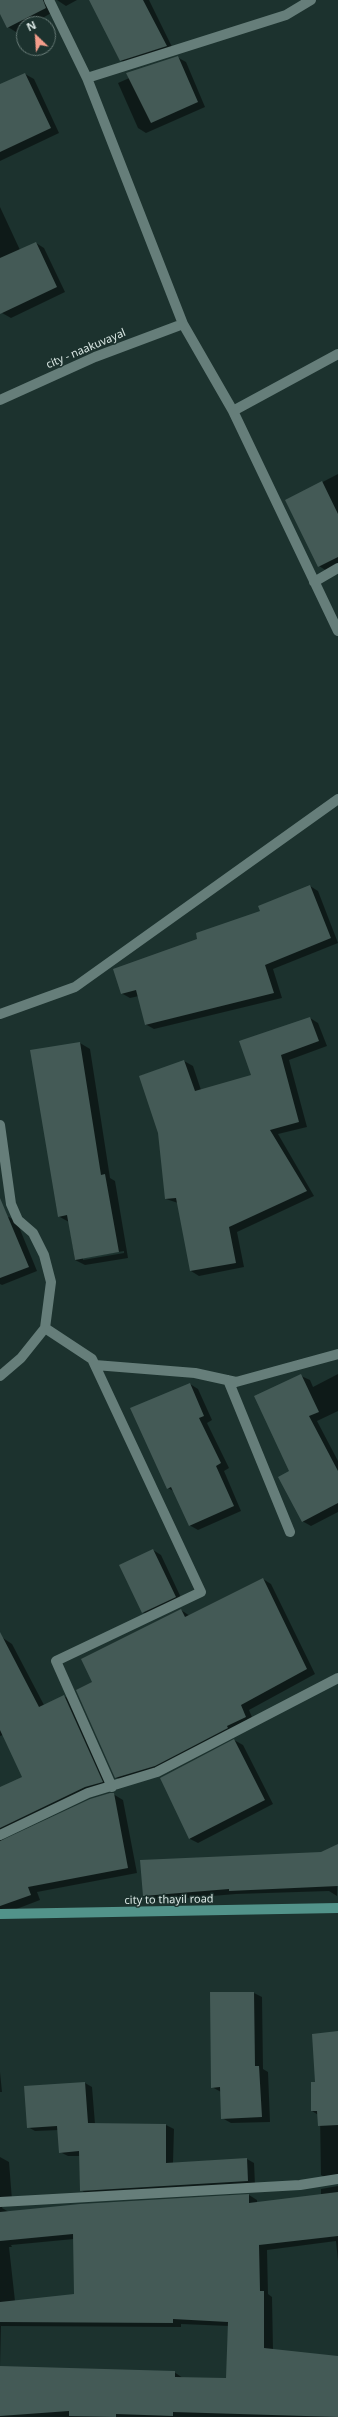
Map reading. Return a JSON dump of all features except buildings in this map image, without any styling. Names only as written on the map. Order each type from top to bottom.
[{"type":"main road","name":"city to thayil road","points":[[0,1914],[338,1908]]},
{"type":"street","points":[[49,0],[87,78],[183,324],[233,411],[338,631]]},
{"type":"street","points":[[87,78],[286,15],[311,0]]},
{"type":"street","name":"city - naakuvayal","points":[[0,400],[95,357],[183,324]]},
{"type":"street","points":[[233,411],[338,354]]},
{"type":"street","points":[[314,582],[338,568]]},
{"type":"street","points":[[0,1014],[76,987],[338,799]]},
{"type":"street","points":[[0,1125],[11,1204],[18,1220],[33,1233],[44,1255],[51,1282],[45,1328],[21,1358],[0,1376]]},
{"type":"street","points":[[45,1328],[92,1359],[201,1592],[56,1660],[112,1787]]},
{"type":"street","points":[[95,1365],[195,1373],[236,1382],[338,1354]]},
{"type":"street","points":[[228,1380],[290,1532]]},
{"type":"street","points":[[0,1835],[88,1793],[158,1772],[338,1678]]},
{"type":"street","points":[[0,2202],[300,2185],[338,2179]]}]
